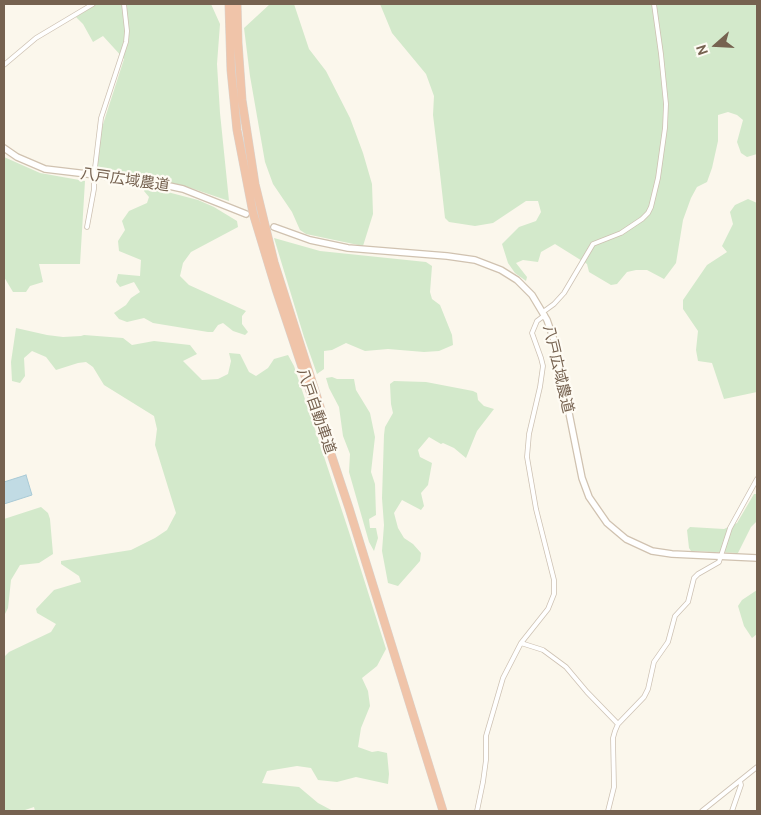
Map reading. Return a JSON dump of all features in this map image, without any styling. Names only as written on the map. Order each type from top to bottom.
[{"type":"highway","name":"八戸自動車道","points":[[229,4],[229,41],[234,110],[241,160],[253,213],[268,266],[362,548],[442,811]]},
{"type":"highway","name":"八戸自動車道","points":[[237,4],[245,127],[255,184],[270,247],[447,811]]},
{"type":"street","points":[[4,65],[36,38],[93,4]]},
{"type":"street","points":[[87,227],[94,189],[101,118],[126,42],[127,31],[124,4]]},
{"type":"street","points":[[476,811],[486,760],[486,736],[503,678],[521,643],[548,609],[555,588],[536,509],[527,457],[529,434],[543,366],[532,333],[538,321],[564,293],[593,244],[622,232],[642,219],[648,213],[651,206],[658,178],[666,128],[666,104],[654,4]]},
{"type":"street","name":"八戸広域農道","points":[[4,148],[17,157],[45,169],[146,181],[183,189],[246,214]]},
{"type":"street","name":"八戸広域農道","points":[[274,227],[310,240],[348,248],[454,257],[487,263],[517,280],[532,295],[544,314],[555,344],[582,478],[589,497],[607,523],[621,535],[652,551],[672,554],[757,558]]},
{"type":"street","points":[[608,811],[614,787],[613,738],[618,724],[644,697],[648,689],[654,662],[668,642],[675,616],[688,602],[694,578],[703,571],[718,564],[730,528],[757,479]]},
{"type":"street","points":[[521,643],[543,650],[566,668],[618,724]]},
{"type":"street","points":[[702,811],[757,767]]},
{"type":"street","points":[[732,811],[741,785],[740,781]]},
{"type":"green space","points":[[96,4],[211,4],[220,24],[217,64],[229,201],[185,186],[147,178],[94,174],[96,146],[124,59],[103,36],[93,42],[83,24],[76,17]]},
{"type":"green space","points":[[270,4],[294,4],[309,49],[326,71],[350,118],[372,184],[373,214],[363,246],[306,234],[300,230],[292,212],[273,184],[265,162],[250,76],[244,28]]},
{"type":"green space","points":[[380,4],[757,4],[757,154],[747,157],[741,153],[737,142],[743,120],[737,115],[728,112],[718,115],[718,141],[712,168],[707,182],[697,187],[691,198],[683,220],[676,263],[664,279],[647,270],[636,270],[627,272],[617,284],[611,285],[589,272],[587,264],[555,244],[541,252],[538,262],[523,260],[516,263],[527,277],[526,281],[515,273],[508,263],[502,244],[519,227],[536,221],[541,212],[538,201],[526,201],[493,223],[475,226],[449,222],[445,218],[433,115],[434,96],[426,74],[392,33]]},
{"type":"green space","points":[[4,157],[40,173],[85,181],[80,264],[39,264],[43,282],[30,286],[26,292],[13,292],[4,277]]},
{"type":"green space","points":[[145,188],[198,200],[237,221],[238,227],[191,252],[183,263],[180,276],[189,285],[246,311],[242,316],[242,324],[248,332],[245,335],[233,331],[223,323],[218,325],[213,332],[208,332],[153,323],[144,318],[127,322],[119,319],[114,313],[140,292],[134,282],[120,287],[116,282],[118,274],[140,276],[141,260],[119,251],[118,241],[125,230],[122,221],[129,211],[147,203],[149,197],[144,191]]},
{"type":"green space","points":[[748,199],[757,203],[757,392],[724,399],[712,363],[698,361],[696,350],[698,331],[683,309],[683,300],[707,265],[727,252],[722,246],[733,224],[730,212],[735,205]]},
{"type":"green space","points":[[274,238],[320,251],[426,262],[432,266],[430,292],[432,299],[440,305],[452,335],[453,345],[439,351],[424,352],[388,349],[365,351],[346,343],[332,350],[324,351],[324,369],[317,374]]},
{"type":"green space","points":[[16,328],[63,337],[84,335],[123,338],[132,345],[154,341],[190,345],[197,354],[183,361],[202,380],[218,379],[228,374],[231,361],[229,353],[240,354],[249,372],[256,376],[268,368],[274,359],[288,355],[294,366],[386,649],[377,666],[362,678],[368,691],[370,706],[361,728],[358,747],[372,752],[387,753],[388,784],[356,777],[337,782],[318,780],[311,768],[297,766],[267,771],[262,783],[299,787],[318,803],[333,811],[35,811],[34,807],[22,811],[4,811],[4,657],[9,652],[51,632],[56,624],[37,613],[36,609],[54,590],[81,582],[79,576],[61,564],[61,561],[131,550],[167,530],[176,513],[155,445],[157,429],[154,416],[104,385],[93,367],[86,362],[56,370],[46,357],[32,351],[24,358],[25,376],[20,383],[12,381],[11,362]]},
{"type":"green space","points":[[332,377],[337,379],[354,379],[356,390],[370,413],[375,437],[371,472],[375,484],[376,515],[369,519],[370,528],[376,528],[378,538],[374,551],[369,542],[349,472],[350,454],[343,436],[339,407],[326,378]]},
{"type":"green space","points":[[394,381],[426,382],[473,391],[477,393],[478,400],[484,406],[494,409],[477,431],[466,458],[454,448],[443,443],[441,444],[429,437],[418,450],[420,457],[432,463],[428,485],[421,493],[424,506],[421,510],[402,500],[394,513],[398,528],[404,538],[421,553],[420,561],[398,586],[388,583],[382,551],[384,525],[382,498],[384,435],[385,427],[393,413],[390,384]]},
{"type":"green space","points":[[754,494],[757,494],[757,521],[751,527],[738,553],[691,551],[687,530],[690,527],[724,529],[737,523]]},
{"type":"green space","points":[[41,507],[48,513],[50,519],[53,554],[39,563],[20,565],[11,580],[8,608],[4,616],[4,519]]},
{"type":"green space","points":[[757,590],[757,634],[752,638],[744,626],[738,606],[742,600]]},
{"type":"water","points":[[26,475],[32,495],[4,504],[4,482]]}]
